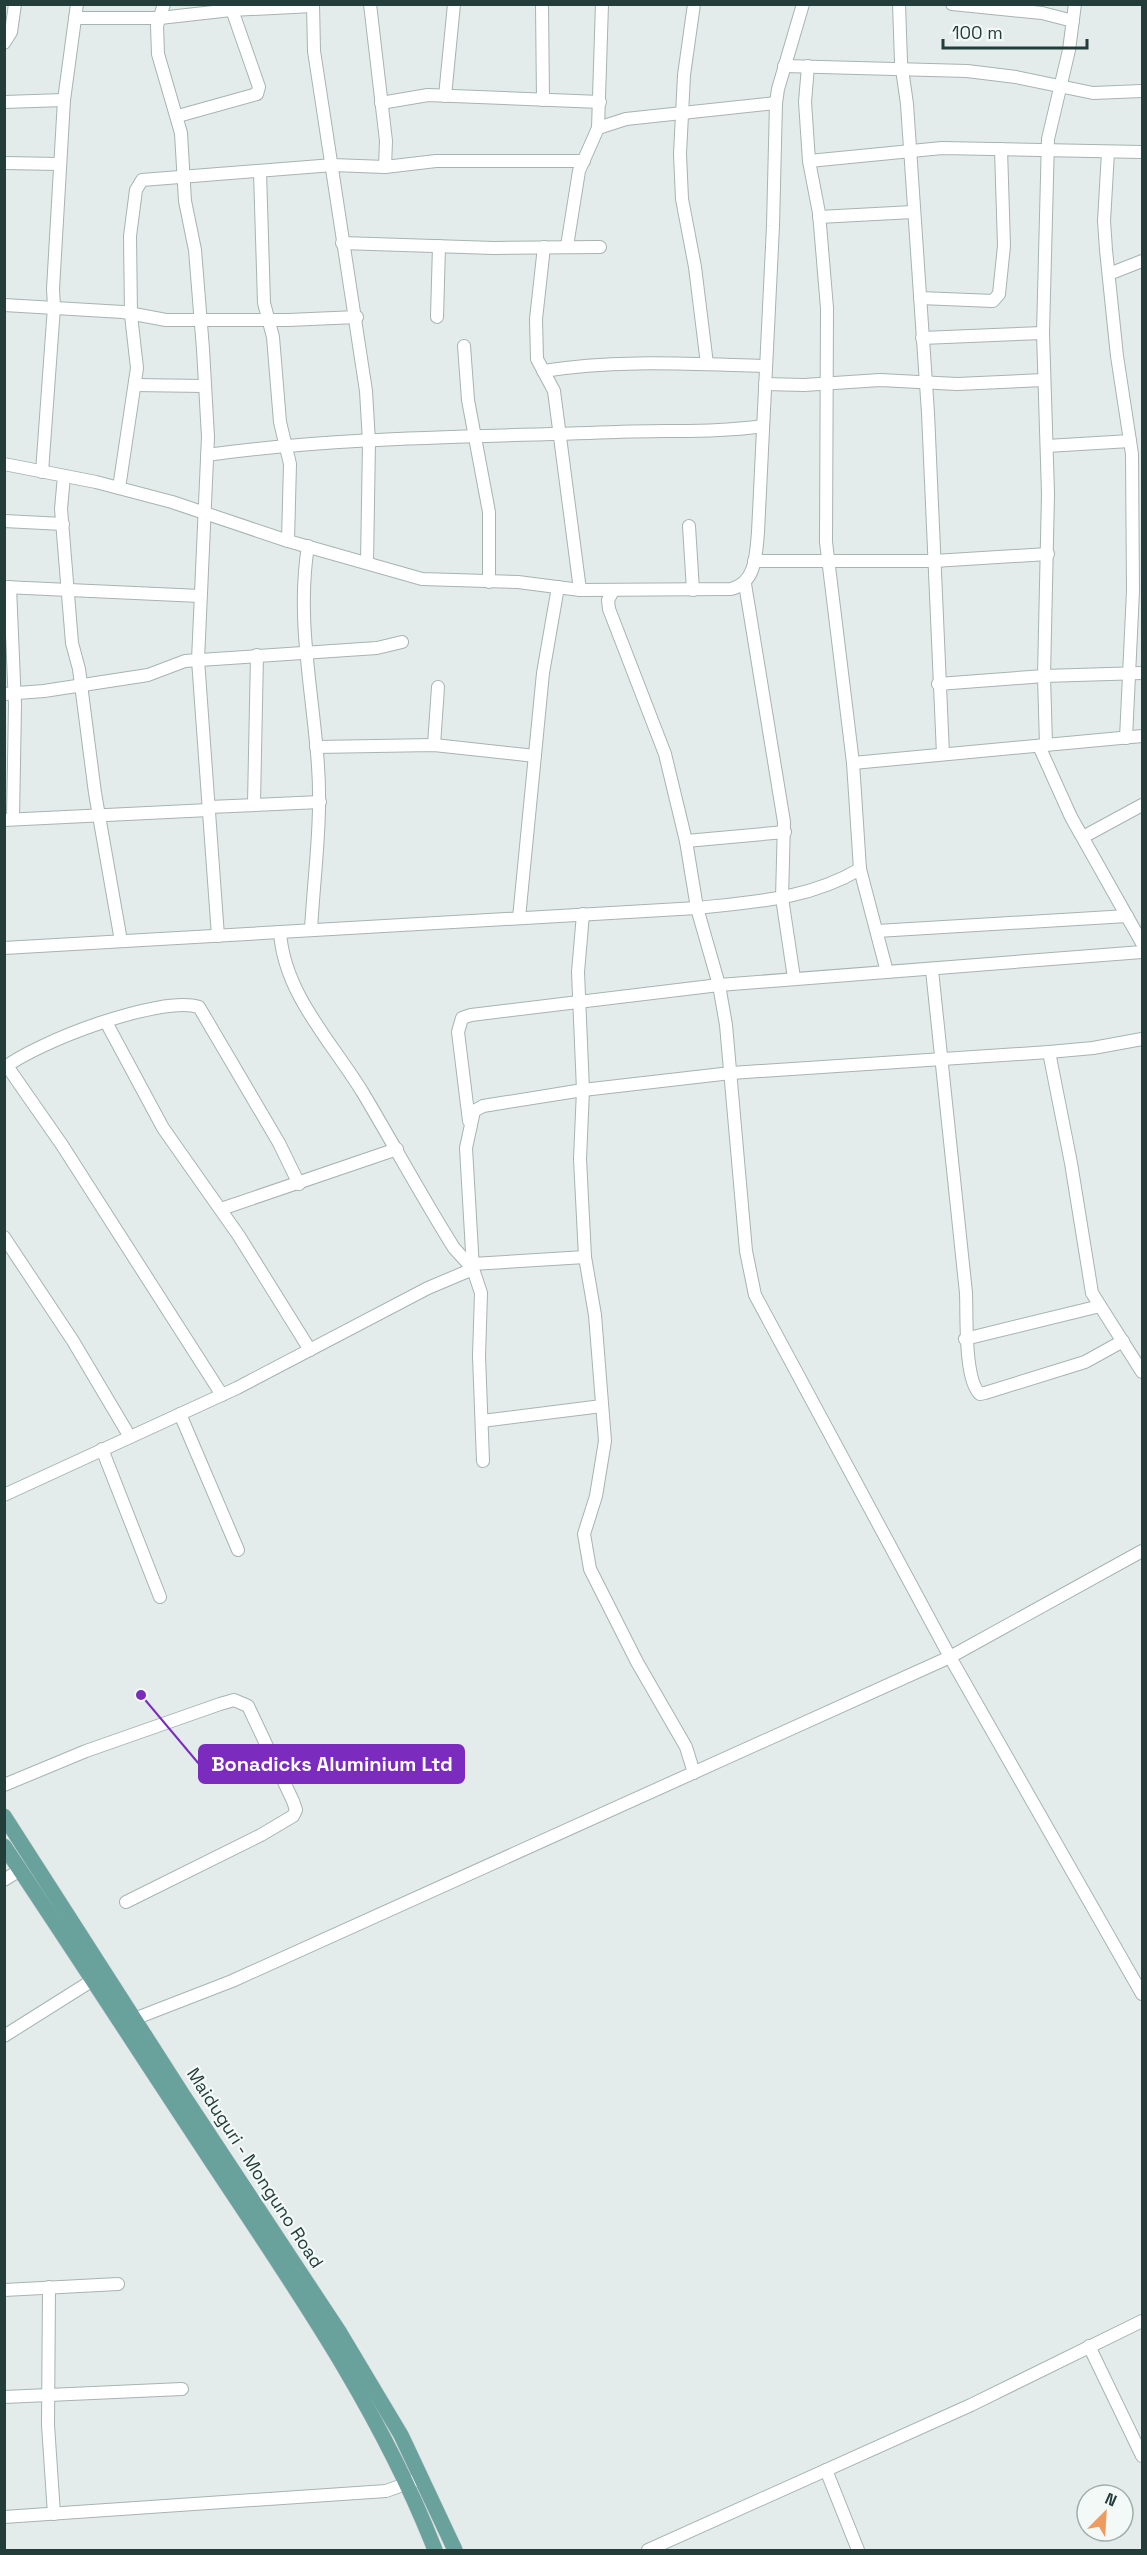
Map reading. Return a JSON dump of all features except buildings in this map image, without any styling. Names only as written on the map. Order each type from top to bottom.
[{"type":"main road","name":"Maiduguri - Monguno Road","points":[[4,1816],[134,2019],[340,2332],[401,2435],[435,2550]]},
{"type":"main road","name":"Maiduguri - Monguno Road","points":[[4,1846],[276,2257],[364,2397],[455,2550]]},
{"type":"street","points":[[4,43],[11,32],[15,4]]},
{"type":"street","points":[[42,472],[54,307],[59,164],[64,100],[77,4]]},
{"type":"street","points":[[164,4],[157,27],[158,54],[178,116],[185,175],[185,201],[195,250],[204,386],[207,455],[198,660],[218,936]]},
{"type":"street","points":[[370,4],[381,103],[385,167]]},
{"type":"street","points":[[445,96],[454,4]]},
{"type":"street","points":[[542,4],[543,100]]},
{"type":"street","points":[[567,246],[579,171],[598,128],[602,4]]},
{"type":"street","points":[[694,4],[684,75],[684,112],[680,154],[682,199],[695,267],[707,364]]},
{"type":"street","points":[[4,464],[118,488],[203,512],[288,541],[422,579],[518,582],[580,590],[613,591],[730,589],[745,584],[750,577],[754,561],[763,426],[776,103],[784,66],[803,4]]},
{"type":"street","points":[[899,4],[925,383],[943,753]]},
{"type":"street","points":[[952,4],[1042,13],[1073,21]]},
{"type":"street","points":[[1075,4],[1061,87],[1048,139],[1043,333],[1048,555],[1043,745],[1083,837],[1127,916],[1141,936]]},
{"type":"street","points":[[75,18],[160,18],[231,7],[313,5],[314,51],[333,165],[342,243],[357,317],[369,442],[367,563]]},
{"type":"street","points":[[178,116],[257,94],[259,87],[231,7]]},
{"type":"street","points":[[784,66],[902,69],[1006,76],[1093,93],[1143,91]]},
{"type":"street","points":[[808,66],[805,102],[809,161],[819,217],[827,308],[825,383],[828,560],[853,763],[860,869],[887,972]]},
{"type":"street","points":[[381,103],[428,95],[600,102]]},
{"type":"street","points":[[4,102],[64,100]]},
{"type":"street","points":[[598,128],[626,119],[776,103]]},
{"type":"street","points":[[920,298],[993,301],[999,294],[1004,246],[1001,149]]},
{"type":"street","points":[[809,161],[909,150],[1143,152]]},
{"type":"street","points":[[1108,152],[1104,221],[1108,274],[1130,441],[1138,545],[1126,738]]},
{"type":"street","points":[[118,488],[135,385],[129,236],[136,190],[142,180],[333,165],[385,167],[436,161],[584,161]]},
{"type":"street","points":[[4,163],[59,164]]},
{"type":"street","points":[[260,172],[267,320],[273,337],[284,444],[290,464],[288,541]]},
{"type":"street","points":[[819,217],[913,212]]},
{"type":"street","points":[[342,243],[600,247]]},
{"type":"street","points":[[437,317],[439,246]]},
{"type":"street","points":[[544,247],[536,318],[537,359],[554,391],[580,590]]},
{"type":"street","points":[[1108,274],[1143,261]]},
{"type":"street","points":[[4,305],[54,307],[199,320],[357,317]]},
{"type":"street","points":[[922,338],[1043,333]]},
{"type":"street","points":[[464,346],[468,400],[489,512],[489,582]]},
{"type":"street","points":[[543,371],[636,362],[766,366]]},
{"type":"street","points":[[765,384],[880,380],[925,383],[1044,380]]},
{"type":"street","points":[[135,385],[204,386]]},
{"type":"street","points":[[207,455],[284,444],[334,440],[369,442],[474,435],[707,433],[763,426]]},
{"type":"street","points":[[1047,446],[1130,441]]},
{"type":"street","points":[[64,476],[63,524],[72,643],[98,814],[121,941]]},
{"type":"street","points":[[4,521],[63,524]]},
{"type":"street","points":[[689,526],[693,590]]},
{"type":"street","points":[[308,546],[302,591],[320,802],[311,930]]},
{"type":"street","points":[[754,561],[934,561],[1048,555]]},
{"type":"street","points":[[745,584],[785,832],[782,898],[794,978]]},
{"type":"street","points":[[200,596],[7,587],[9,820],[254,804],[320,802]]},
{"type":"street","points":[[519,918],[543,673],[558,587]]},
{"type":"street","points":[[613,591],[608,600],[609,609],[665,754],[686,841],[697,908],[719,985],[731,1073],[746,1251],[755,1295],[950,1657],[1143,1994]]},
{"type":"street","points":[[9,694],[148,675],[168,666],[198,660],[377,648],[402,642]]},
{"type":"street","points":[[254,804],[257,655]]},
{"type":"street","points":[[938,684],[1044,676],[1143,673]]},
{"type":"street","points":[[434,745],[438,687]]},
{"type":"street","points":[[853,763],[1143,736]]},
{"type":"street","points":[[316,747],[434,745],[535,756]]},
{"type":"street","points":[[1083,837],[1143,805]]},
{"type":"street","points":[[686,841],[785,832]]},
{"type":"street","points":[[4,948],[697,908],[782,898],[838,882],[860,869]]},
{"type":"street","points":[[583,914],[578,972],[583,1090],[580,1159],[585,1257],[595,1315],[605,1441],[596,1496],[584,1534],[590,1569],[637,1662],[686,1747],[694,1773]]},
{"type":"street","points":[[877,931],[1127,916]]},
{"type":"street","points":[[280,932],[281,954],[294,988],[346,1066],[454,1248],[473,1266]]},
{"type":"street","points":[[470,1122],[458,1032],[462,1018],[579,1001],[719,985],[1143,952]]},
{"type":"street","points":[[932,970],[966,1293],[965,1340],[973,1388],[980,1394],[1085,1362],[1123,1341]]},
{"type":"street","points":[[222,1395],[74,1163],[6,1067],[48,1042],[106,1022],[167,1006],[186,1003],[199,1007],[279,1143],[299,1184]]},
{"type":"street","points":[[106,1022],[163,1128],[221,1209],[310,1350]]},
{"type":"street","points":[[483,1461],[481,1293],[473,1266],[466,1148],[474,1111],[483,1106],[583,1090],[731,1073],[1049,1052],[1093,1048],[1143,1039]]},
{"type":"street","points":[[1049,1052],[1071,1163],[1092,1293],[1143,1372]]},
{"type":"street","points":[[221,1209],[397,1149]]},
{"type":"street","points":[[4,1238],[73,1341],[130,1437]]},
{"type":"street","points":[[4,1495],[222,1395],[473,1266],[585,1257]]},
{"type":"street","points":[[965,1340],[1100,1306]]},
{"type":"street","points":[[482,1420],[602,1406]]},
{"type":"street","points":[[180,1414],[238,1550]]},
{"type":"street","points":[[102,1449],[160,1597]]},
{"type":"street","points":[[134,2019],[232,1981],[950,1657],[1143,1551]]},
{"type":"street","points":[[4,1785],[86,1751],[220,1704],[234,1700],[248,1706],[293,1801],[296,1810],[293,1816],[261,1835],[126,1902]]},
{"type":"street","points":[[4,1880],[20,1870]]},
{"type":"street","points":[[4,2036],[93,1980]]},
{"type":"street","points":[[4,2290],[118,2284]]},
{"type":"street","points":[[48,2287],[48,2396],[54,2514]]},
{"type":"street","points":[[648,2550],[971,2405],[1143,2321]]},
{"type":"street","points":[[1089,2346],[1143,2456]]},
{"type":"street","points":[[4,2397],[182,2389]]},
{"type":"street","points":[[826,2470],[858,2550]]},
{"type":"street","points":[[4,2517],[386,2491],[414,2481]]},
{"type":"place","name":"Bonadicks Aluminium Ltd","points":[[141,1695]]}]
